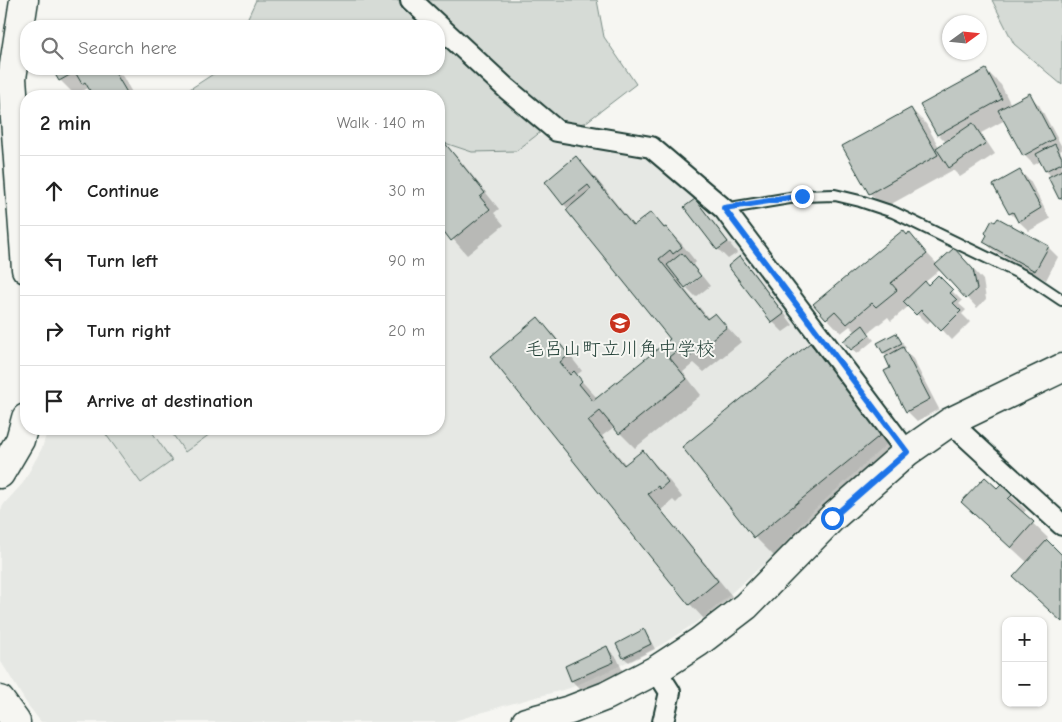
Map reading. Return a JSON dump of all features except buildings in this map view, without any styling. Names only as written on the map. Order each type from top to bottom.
[{"type":"street","points":[[21,20],[24,0]]},
{"type":"street","points":[[411,0],[433,20]]},
{"type":"street","points":[[20,26],[12,78],[20,187]]},
{"type":"street","points":[[445,31],[557,131],[651,147],[724,208],[907,452]]},
{"type":"street","points":[[526,722],[570,710],[606,696],[656,670],[699,642],[746,606],[832,518],[907,452],[950,422],[1062,368]]},
{"type":"street","points":[[950,422],[1062,525]]},
{"type":"street","points":[[0,474],[21,435]]},
{"type":"street","points":[[656,670],[670,692],[663,722]]},
{"type":"street","points":[[0,700],[16,722]]},
{"type":"lane","points":[[724,208],[802,196],[835,195],[860,201],[893,212],[1029,278],[1062,300]]},
{"type":"shaded area","points":[[256,0],[597,0],[604,37],[636,84],[585,123],[546,128],[516,151],[472,152],[445,143],[445,90],[190,89],[212,75],[445,75],[445,20],[247,20]]},
{"type":"shaded area","points":[[992,0],[1062,0],[1062,85],[1014,44]]},
{"type":"shaded area","name":"毛呂山町立川角中学校","points":[[548,134],[641,152],[722,216],[890,441],[814,510],[774,555],[703,618],[661,645],[570,688],[451,722],[41,722],[27,704],[0,660],[0,511],[23,483],[42,448],[46,435],[445,435],[445,138],[497,144]]},
{"type":"shaded area","points":[[106,435],[154,435],[172,461],[141,483]]},
{"type":"shaded area","points":[[173,435],[209,435],[185,452]]},
{"type":"place","name":"毛呂山町立川角中学校","points":[[620,323]]},
{"type":"route","points":[[802,196],[724,208],[907,452],[832,518]]}]
